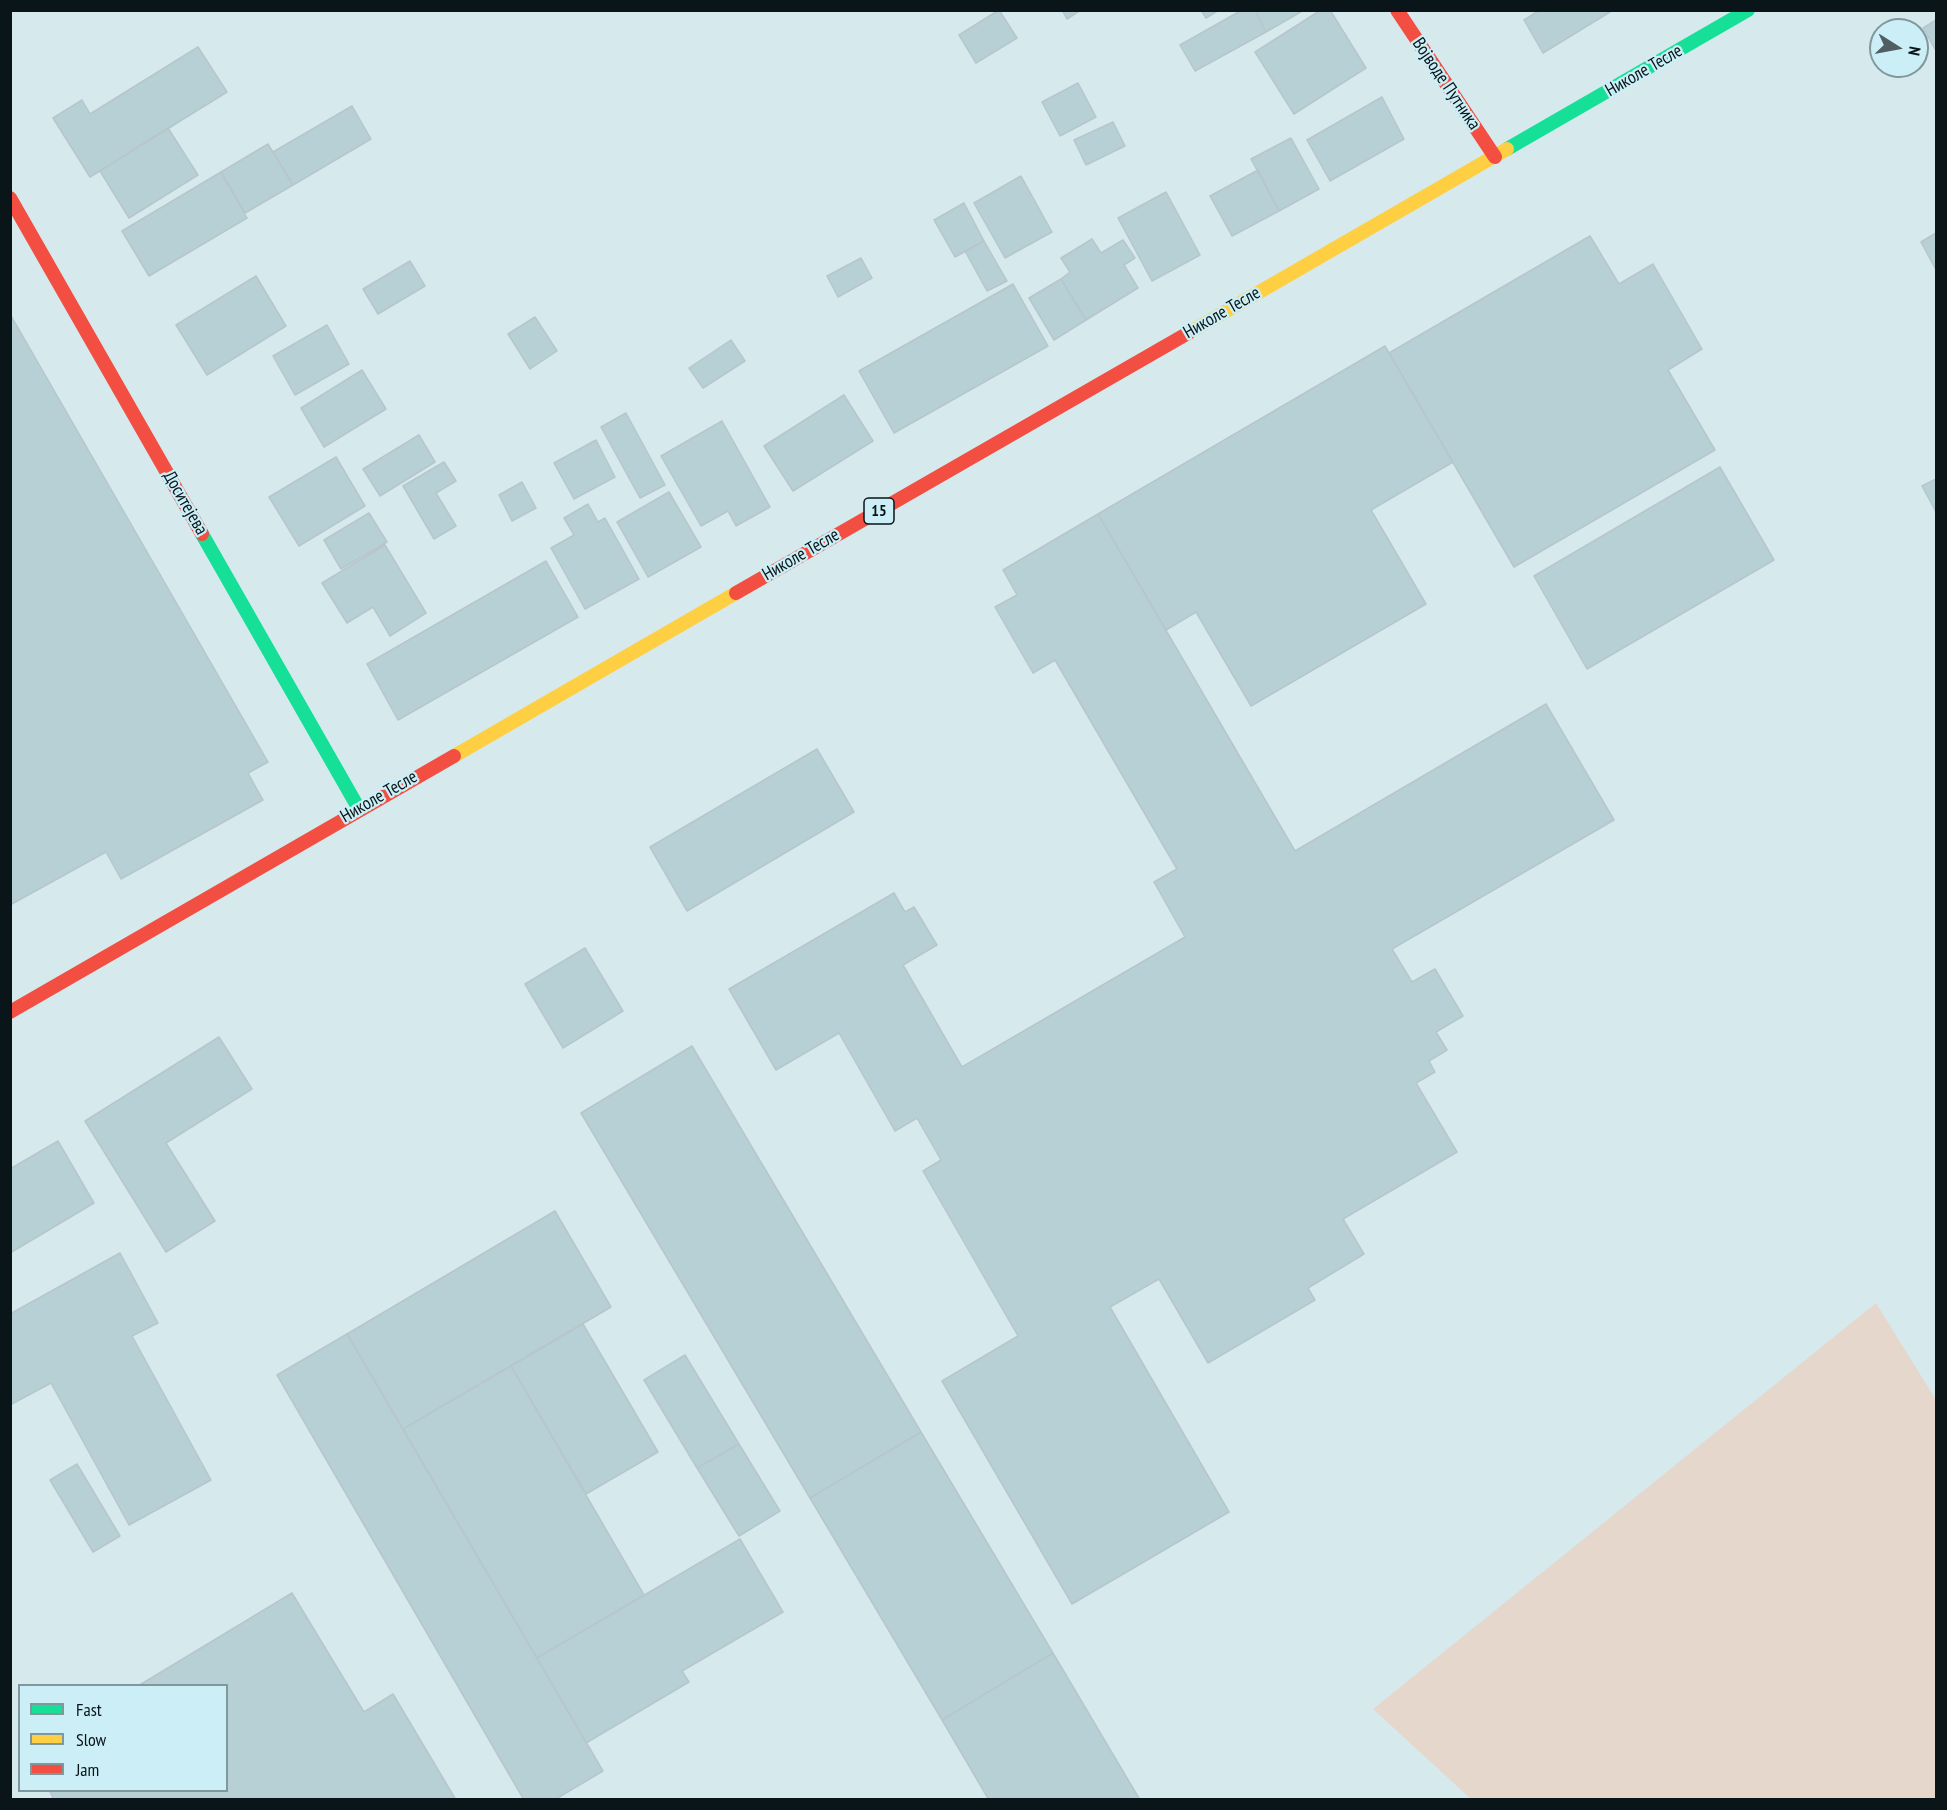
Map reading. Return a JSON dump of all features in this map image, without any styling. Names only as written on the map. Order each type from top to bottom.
[{"type":"main road","name":"Војводе Путника","points":[[1397,10],[1495,157]]},
{"type":"main road","name":"Николе Тесле","points":[[10,1012],[1748,10]]},
{"type":"main road","name":"Доситејева","points":[[10,198],[359,809]]},
{"type":"shaded area","points":[[1876,1303],[1936,1400],[1936,1799],[1471,1799],[1373,1709]]},
{"type":"building","points":[[999,10],[1017,38],[976,63],[959,35]]},
{"type":"building","points":[[1062,10],[1081,10],[1067,19]]},
{"type":"building","points":[[1201,10],[1219,10],[1206,18]]},
{"type":"building","points":[[1242,10],[1255,10],[1266,32],[1195,71],[1180,45]]},
{"type":"building","points":[[1255,10],[1304,10],[1266,32]]},
{"type":"building","points":[[1321,10],[1330,10],[1366,68],[1294,114],[1255,52]]},
{"type":"building","points":[[1540,10],[1609,10],[1610,12],[1543,53],[1524,20]]},
{"type":"building","points":[[1936,20],[1936,51],[1929,39],[1929,24]]},
{"type":"building","points":[[198,47],[227,92],[90,177],[53,118],[82,100],[90,114]]},
{"type":"building","points":[[1078,83],[1096,117],[1060,136],[1042,102]]},
{"type":"building","points":[[1382,97],[1404,139],[1330,181],[1307,140]]},
{"type":"building","points":[[352,106],[371,139],[293,185],[273,152]]},
{"type":"building","points":[[1113,122],[1125,146],[1086,165],[1074,140]]},
{"type":"building","points":[[168,128],[198,175],[129,218],[100,171]]},
{"type":"building","points":[[1291,138],[1319,189],[1279,211],[1251,159]]},
{"type":"building","points":[[268,144],[293,185],[245,213],[221,172]]},
{"type":"building","points":[[1258,170],[1279,211],[1232,236],[1210,196]]},
{"type":"building","points":[[221,172],[247,218],[149,276],[122,231]]},
{"type":"building","points":[[1021,176],[1052,232],[1005,258],[974,203]]},
{"type":"building","points":[[1166,192],[1200,255],[1152,281],[1118,218]]},
{"type":"building","points":[[964,203],[984,241],[955,257],[934,220]]},
{"type":"building","points":[[1936,233],[1936,270],[1921,242]]},
{"type":"building","points":[[1590,236],[1619,284],[1653,264],[1702,349],[1668,370],[1715,450],[1514,567],[1389,353]]},
{"type":"building","points":[[1092,239],[1101,253],[1123,240],[1135,258],[1124,265],[1138,288],[1086,320],[1061,279],[1070,272],[1061,258]]},
{"type":"building","points":[[984,241],[1007,281],[987,291],[965,251]]},
{"type":"building","points":[[861,258],[872,278],[838,297],[827,276]]},
{"type":"building","points":[[410,261],[425,286],[378,314],[363,289]]},
{"type":"building","points":[[256,276],[286,326],[207,375],[176,325]]},
{"type":"building","points":[[1061,279],[1086,320],[1054,340],[1029,298]]},
{"type":"building","points":[[1013,284],[1048,346],[894,433],[859,371]]},
{"type":"building","points":[[10,314],[268,762],[248,773],[263,800],[121,879],[106,852],[10,905]]},
{"type":"building","points":[[535,317],[557,351],[530,369],[508,334]]},
{"type":"building","points":[[327,325],[349,364],[295,395],[273,356]]},
{"type":"building","points":[[731,340],[745,361],[703,388],[689,368]]},
{"type":"building","points":[[1385,346],[1453,462],[1371,510],[1426,604],[1251,706],[1196,612],[1166,630],[1098,514]]},
{"type":"building","points":[[362,370],[386,409],[324,447],[301,408]]},
{"type":"building","points":[[844,395],[873,441],[793,491],[764,446]]},
{"type":"building","points":[[626,413],[665,485],[640,498],[601,427]]},
{"type":"building","points":[[722,421],[770,507],[736,526],[728,511],[701,526],[661,456]]},
{"type":"building","points":[[419,435],[435,462],[380,496],[363,469]]},
{"type":"building","points":[[596,440],[615,477],[574,499],[554,463]]},
{"type":"building","points":[[336,457],[365,506],[299,546],[269,497]]},
{"type":"building","points":[[444,462],[456,481],[436,493],[456,526],[434,539],[403,486]]},
{"type":"building","points":[[1720,467],[1774,560],[1587,669],[1534,576]]},
{"type":"building","points":[[1936,479],[1936,512],[1922,486]]},
{"type":"building","points":[[522,482],[536,508],[512,521],[499,495]]},
{"type":"building","points":[[669,492],[701,547],[648,577],[617,522]]},
{"type":"building","points":[[588,504],[598,522],[605,518],[639,579],[585,609],[551,548],[574,535],[564,518]]},
{"type":"building","points":[[369,513],[387,542],[341,569],[324,540]]},
{"type":"building","points":[[1098,514],[1295,851],[1546,704],[1614,820],[1392,949],[1412,982],[1435,969],[1463,1016],[1436,1032],[1447,1050],[1429,1061],[1435,1072],[1416,1083],[1457,1152],[1343,1219],[1364,1254],[1308,1288],[1315,1300],[1208,1363],[1159,1279],[1110,1307],[1229,1512],[1072,1604],[942,1381],[1018,1336],[923,1171],[941,1160],[917,1118],[895,1131],[839,1033],[776,1070],[729,989],[894,893],[905,912],[914,907],[937,945],[903,965],[962,1067],[1185,937],[1154,882],[1177,869],[1055,660],[1033,673],[995,607],[1017,595],[1003,570]]},
{"type":"building","points":[[385,545],[426,613],[390,636],[373,607],[347,623],[322,583]]},
{"type":"building","points":[[546,561],[578,617],[398,720],[367,664]]},
{"type":"building","points":[[817,749],[854,812],[687,911],[650,847]]},
{"type":"building","points":[[585,948],[623,1011],[563,1048],[525,984]]},
{"type":"building","points":[[219,1037],[252,1089],[166,1143],[215,1221],[166,1252],[85,1121]]},
{"type":"building","points":[[692,1046],[921,1432],[810,1498],[581,1113]]},
{"type":"building","points":[[58,1141],[94,1203],[10,1253],[10,1169]]},
{"type":"building","points":[[555,1211],[611,1307],[403,1429],[347,1334]]},
{"type":"building","points":[[120,1253],[158,1323],[132,1336],[211,1480],[129,1525],[51,1383],[10,1405],[10,1314]]},
{"type":"building","points":[[583,1324],[658,1452],[586,1494],[511,1366]]},
{"type":"building","points":[[347,1334],[603,1771],[554,1800],[524,1800],[277,1375]]},
{"type":"building","points":[[685,1355],[739,1444],[697,1468],[644,1380]]},
{"type":"building","points":[[511,1366],[644,1595],[537,1658],[403,1429]]},
{"type":"building","points":[[921,1432],[1053,1653],[942,1720],[810,1498]]},
{"type":"building","points":[[739,1444],[780,1511],[739,1536],[697,1468]]},
{"type":"building","points":[[77,1464],[120,1536],[93,1552],[50,1480]]},
{"type":"building","points":[[740,1539],[783,1612],[682,1671],[689,1682],[586,1743],[537,1658]]},
{"type":"building","points":[[292,1593],[364,1712],[393,1694],[456,1800],[54,1800],[50,1792],[228,1792],[228,1684],[141,1684]]},
{"type":"building","points":[[1053,1653],[1140,1800],[989,1800],[942,1720]]},
{"type":"traffic: fast","points":[[1507,149],[1748,10]]},
{"type":"traffic: fast","points":[[202,534],[359,809]]},
{"type":"traffic: slow","points":[[1190,332],[1507,149]]},
{"type":"traffic: slow","points":[[454,756],[736,593]]},
{"type":"traffic: jam","points":[[1397,10],[1495,157]]},
{"type":"traffic: jam","points":[[10,198],[202,534]]},
{"type":"traffic: jam","points":[[736,593],[1190,332]]},
{"type":"traffic: jam","points":[[10,1012],[454,756]]}]
